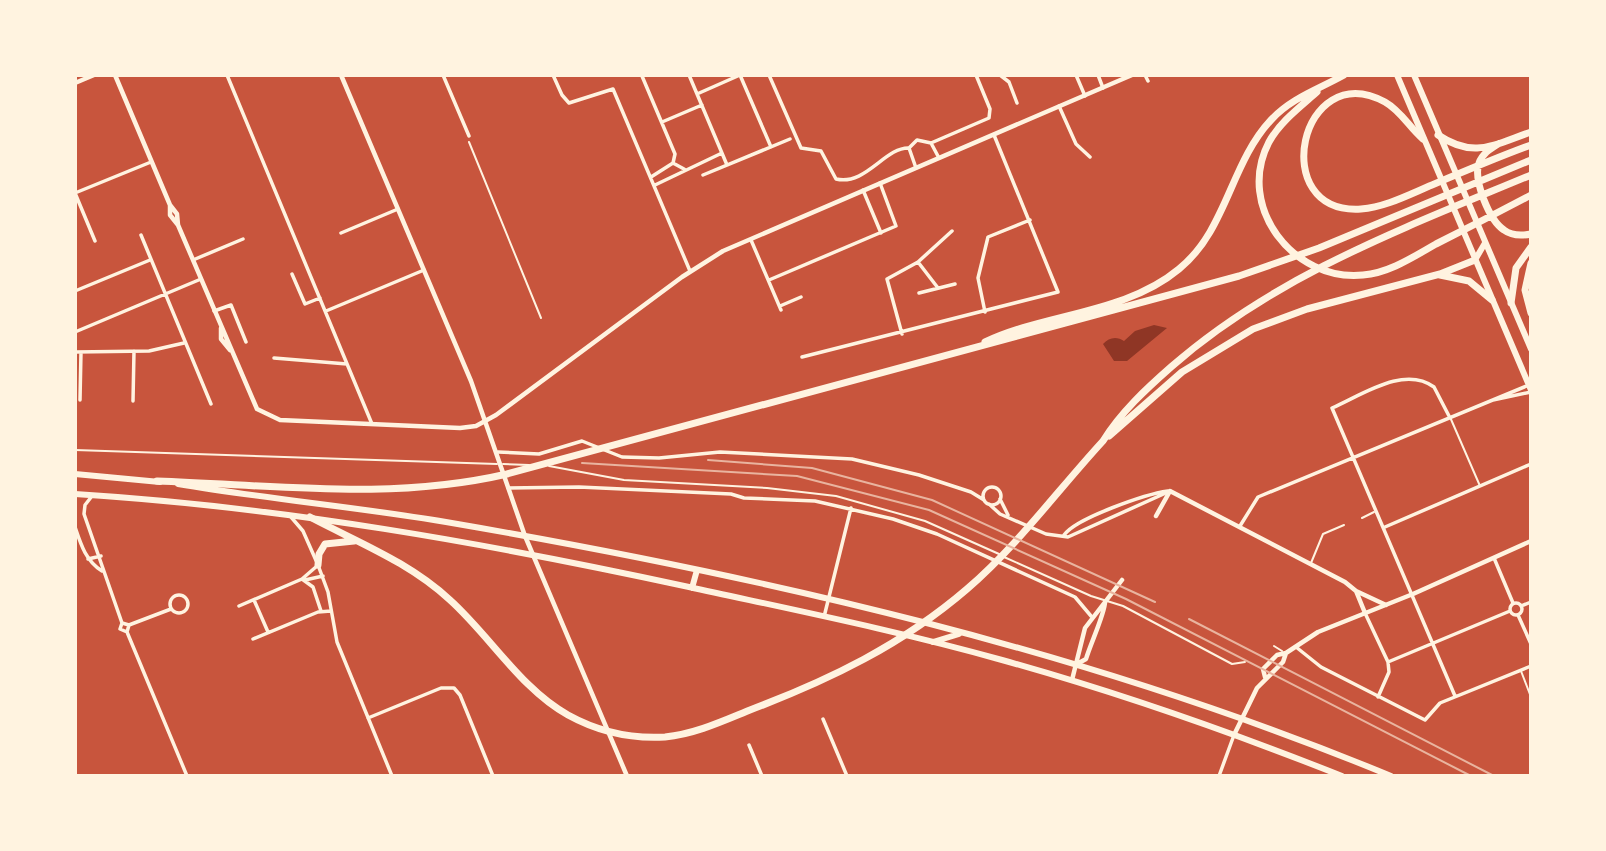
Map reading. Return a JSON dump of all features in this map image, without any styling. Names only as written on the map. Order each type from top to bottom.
[{"type":"highway","points":[[974,346],[1132,296],[1177,271],[1210,235],[1261,132],[1291,103],[1344,75]]},
{"type":"highway","points":[[1322,87],[1281,124],[1268,143],[1260,175],[1262,201],[1269,223],[1280,241],[1295,256],[1317,269],[1343,275],[1370,274],[1396,266],[1531,195]]},
{"type":"highway","points":[[1423,139],[1391,106],[1378,99],[1358,95],[1339,99],[1321,110],[1307,128],[1302,146],[1305,169],[1312,185],[1326,199],[1340,206],[1374,207],[1531,145]]},
{"type":"highway","points":[[1438,135],[1465,149],[1498,144],[1531,132]]},
{"type":"highway","points":[[1498,144],[1480,161],[1480,185],[1499,226],[1514,235],[1531,234]]},
{"type":"highway","points":[[157,481],[366,491],[427,488],[507,474],[1239,276],[1531,160]]},
{"type":"highway","points":[[1103,441],[1113,424],[1161,375],[1243,311],[1325,263],[1531,175]]},
{"type":"highway","points":[[1511,303],[1516,268],[1531,247]]},
{"type":"highway","points":[[310,517],[399,562],[437,589],[541,695],[573,718],[604,730],[638,737],[667,736],[698,730],[803,690],[881,652],[968,588],[1103,441],[1176,376],[1243,334],[1307,309],[1440,274],[1475,260]]},
{"type":"highway","points":[[1531,263],[1525,290],[1531,313]]},
{"type":"highway","points":[[1440,274],[1469,281],[1492,300]]},
{"type":"highway","points":[[318,565],[319,554],[325,544],[359,541]]},
{"type":"main road","points":[[1397,75],[1530,388]]},
{"type":"main road","points":[[1414,75],[1531,349]]},
{"type":"main road","points":[[1475,260],[1485,243]]},
{"type":"main road","points":[[75,474],[157,481],[525,536],[828,599],[1077,665],[1241,718],[1391,776]]},
{"type":"main road","points":[[75,494],[286,513],[533,554],[824,617],[933,642],[1072,680],[1234,735],[1342,776]]},
{"type":"main road","points":[[692,588],[697,570]]},
{"type":"main road","points":[[933,642],[944,636],[964,634]]},
{"type":"street","points":[[75,83],[94,75]]},
{"type":"street","points":[[115,75],[170,205],[177,214],[178,225],[221,328],[229,337],[230,351],[253,402],[264,414],[280,420],[460,428],[485,422],[690,271],[751,238],[1132,75]]},
{"type":"street","points":[[227,75],[372,424]]},
{"type":"street","points":[[341,75],[498,452],[525,536],[627,776]]},
{"type":"street","points":[[443,75],[469,136]]},
{"type":"street","points":[[553,75],[562,95],[569,103],[613,89],[690,271]]},
{"type":"street","points":[[689,75],[727,165]]},
{"type":"street","points":[[697,94],[740,75],[771,147]]},
{"type":"street","points":[[769,75],[799,146],[805,151],[821,152],[836,179],[849,179],[881,164],[897,150],[909,148],[917,140],[931,143],[989,118],[990,109],[976,75]]},
{"type":"street","points":[[1000,75],[1009,82],[1017,103]]},
{"type":"street","points":[[1076,75],[1085,96]]},
{"type":"street","points":[[1098,75],[1103,88]]},
{"type":"street","points":[[1145,75],[1148,81]]},
{"type":"street","points":[[643,76],[675,154],[673,163],[650,177]]},
{"type":"street","points":[[662,122],[702,105]]},
{"type":"street","points":[[1059,106],[1076,144],[1090,158]]},
{"type":"street","points":[[802,357],[902,334],[1059,292],[994,135]]},
{"type":"street","points":[[703,175],[790,139]]},
{"type":"street","points":[[931,143],[939,158]]},
{"type":"street","points":[[909,148],[916,168]]},
{"type":"street","points":[[654,186],[684,169],[722,153]]},
{"type":"street","points":[[95,242],[75,193],[151,162]]},
{"type":"street","points":[[673,163],[684,169]]},
{"type":"street","points":[[769,280],[897,225],[880,183]]},
{"type":"street","points":[[863,190],[881,233]]},
{"type":"street","points":[[341,233],[398,209]]},
{"type":"street","points":[[985,312],[978,278],[988,237],[1030,220]]},
{"type":"street","points":[[902,334],[887,279],[918,262],[952,231]]},
{"type":"street","points":[[141,235],[211,404]]},
{"type":"street","points":[[751,238],[780,308],[801,297]]},
{"type":"street","points":[[193,260],[243,239]]},
{"type":"street","points":[[75,291],[150,260]]},
{"type":"street","points":[[918,262],[938,288]]},
{"type":"street","points":[[325,311],[424,270]]},
{"type":"street","points":[[292,274],[305,304],[320,298]]},
{"type":"street","points":[[75,332],[201,279]]},
{"type":"street","points":[[919,293],[955,284]]},
{"type":"street","points":[[214,311],[230,305],[246,342]]},
{"type":"street","points":[[75,352],[164,349],[185,343]]},
{"type":"street","points":[[133,401],[134,351]]},
{"type":"street","points":[[80,400],[81,352]]},
{"type":"street","points":[[274,358],[347,364]]},
{"type":"street","points":[[1449,416],[1439,394],[1428,383],[1412,378],[1387,383],[1332,408],[1455,696]]},
{"type":"street","points":[[1240,526],[1256,498],[1449,416],[1530,388]]},
{"type":"street","points":[[1488,401],[1530,388]]},
{"type":"street","points":[[498,452],[539,454],[582,441],[622,457],[668,457],[720,452],[852,459],[971,492],[1000,514],[1009,515],[1046,534],[1068,537],[1170,491]]},
{"type":"street","points":[[1384,527],[1531,464]]},
{"type":"street","points":[[508,488],[648,489],[851,508],[937,534],[1075,597],[1091,616]]},
{"type":"street","points":[[984,500],[986,489]]},
{"type":"street","points":[[971,492],[998,489],[1009,515]]},
{"type":"street","points":[[1156,516],[1170,491]]},
{"type":"street","points":[[1063,536],[1071,527],[1097,515],[1154,493],[1170,491],[1387,605]]},
{"type":"street","points":[[94,495],[85,505],[84,514],[101,556],[102,571],[122,623],[120,629],[127,632]]},
{"type":"street","points":[[989,504],[997,503],[1000,499]]},
{"type":"street","points":[[824,617],[851,508]]},
{"type":"street","points":[[286,513],[303,531],[323,576],[337,642],[392,776]]},
{"type":"street","points":[[1097,515],[1101,523]]},
{"type":"street","points":[[75,527],[88,559],[102,571]]},
{"type":"street","points":[[1265,677],[1266,665],[1277,654],[1286,653],[1318,632],[1387,605],[1531,541]]},
{"type":"street","points":[[88,559],[101,556]]},
{"type":"street","points":[[1388,663],[1510,611],[1513,603],[1494,558]]},
{"type":"street","points":[[303,579],[318,565]]},
{"type":"street","points":[[240,606],[303,579],[323,576]]},
{"type":"street","points":[[303,579],[313,587],[321,611]]},
{"type":"street","points":[[1072,680],[1091,616],[1122,580]]},
{"type":"street","points":[[1356,591],[1388,663],[1388,676],[1378,697]]},
{"type":"street","points":[[122,623],[129,625],[172,609],[182,613],[187,610],[188,601],[184,597],[176,596],[171,600],[172,609]]},
{"type":"street","points":[[254,600],[268,632]]},
{"type":"street","points":[[1077,665],[1086,659],[1095,628],[1105,611],[1105,600]]},
{"type":"street","points":[[1513,603],[1521,606],[1531,602]]},
{"type":"street","points":[[1518,615],[1521,606]]},
{"type":"street","points":[[253,639],[321,611],[331,611]]},
{"type":"street","points":[[1510,611],[1518,615],[1531,644]]},
{"type":"street","points":[[129,625],[127,632],[187,776]]},
{"type":"street","points":[[1295,646],[1314,663],[1425,720],[1436,706],[1455,696],[1531,666]]},
{"type":"street","points":[[1219,776],[1241,718],[1265,677],[1283,662],[1286,653]]},
{"type":"street","points":[[368,718],[441,688],[454,688],[460,695],[493,776]]},
{"type":"street","points":[[823,719],[847,776]]},
{"type":"street","points":[[749,745],[762,776]]},
{"type":"lane","points":[[469,142],[541,318]]},
{"type":"lane","points":[[1449,416],[1480,486]]},
{"type":"lane","points":[[75,450],[552,467],[631,481],[792,490],[858,501],[938,526],[1123,606],[1232,664],[1245,662]]},
{"type":"lane","points":[[1362,518],[1377,511]]},
{"type":"lane","points":[[1311,564],[1324,534],[1344,525]]},
{"type":"lane","points":[[1274,646],[1286,653]]},
{"type":"lane","points":[[1521,670],[1531,696]]},
{"type":"shaded area","points":[[1154,325],[1167,328],[1127,361],[1114,361],[1103,344],[1113,338],[1124,341],[1135,331]]},
{"type":"railway","points":[[708,460],[812,468],[932,500],[1155,602]]},
{"type":"railway","points":[[582,463],[797,476],[929,510],[1126,599],[1471,776]]},
{"type":"railway","points":[[1189,619],[1494,776]]}]
